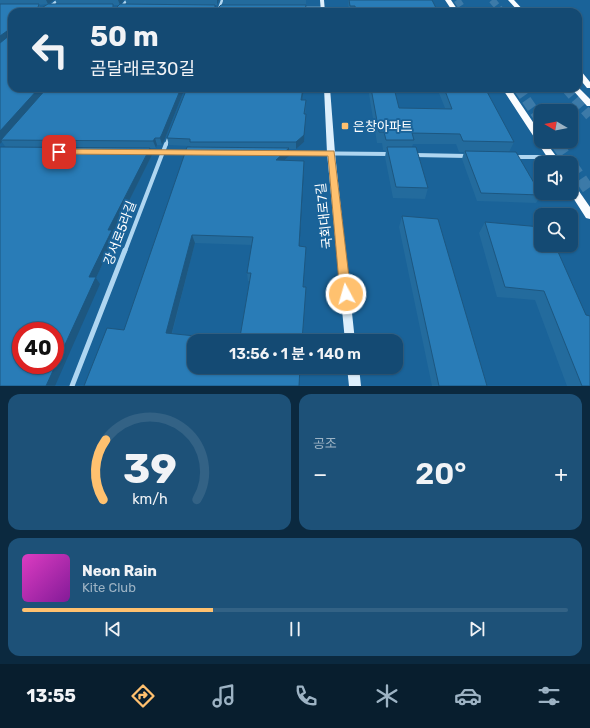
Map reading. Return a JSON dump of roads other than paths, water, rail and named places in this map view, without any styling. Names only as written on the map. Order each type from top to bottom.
[{"type":"main road","points":[[511,0],[518,8]]},
{"type":"main road","points":[[582,77],[590,86]]},
{"type":"main road","points":[[509,92],[534,130]]},
{"type":"main road","points":[[579,92],[590,104]]},
{"type":"main road","points":[[578,197],[590,215]]},
{"type":"street","points":[[50,7],[58,0]]},
{"type":"street","points":[[121,7],[127,0]]},
{"type":"street","points":[[219,8],[222,0]]},
{"type":"street","points":[[42,7],[58,7]]},
{"type":"street","points":[[113,7],[129,7]]},
{"type":"street","points":[[212,8],[227,8]]},
{"type":"street","name":"국회대로7길","points":[[328,92],[332,153],[349,334]]},
{"type":"street","name":"강서로5라길","points":[[72,386],[172,131]]},
{"type":"street","points":[[140,152],[194,152]]},
{"type":"street","points":[[278,153],[394,154]]},
{"type":"street","points":[[410,154],[473,156]]},
{"type":"street","points":[[512,156],[534,158]]},
{"type":"street","points":[[354,374],[355,386]]},
{"type":"tunnel","points":[[457,0],[462,8]]},
{"type":"tunnel","points":[[492,0],[499,8]]},
{"type":"tunnel","points":[[521,92],[534,111]]},
{"type":"tunnel","points":[[569,92],[590,116]]},
{"type":"tunnel","points":[[560,148],[565,156]]},
{"type":"tunnel","points":[[578,174],[590,192]]},
{"type":"place","name":"은창아파트","points":[[345,126]]}]
